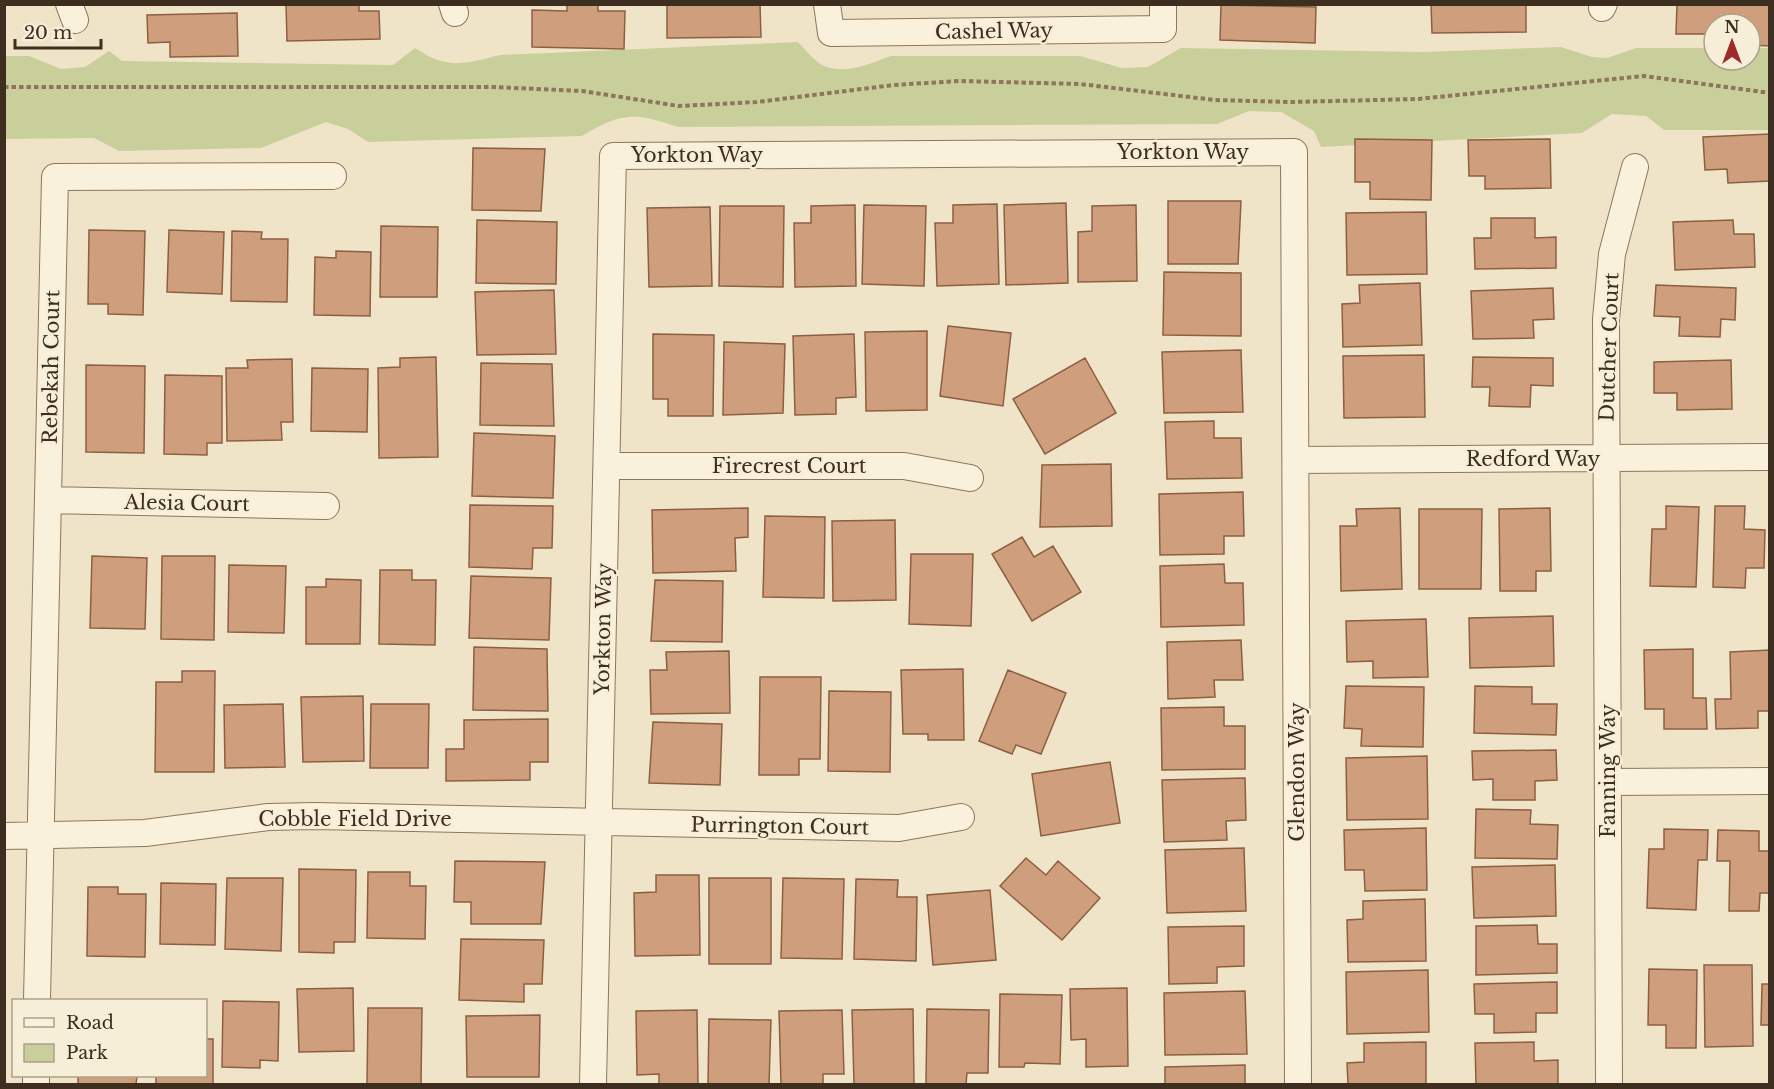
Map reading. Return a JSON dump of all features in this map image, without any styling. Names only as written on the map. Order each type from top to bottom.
[{"type":"street","name":"Cashel Way","points":[[827,4],[831,33],[1163,29],[1163,4]]},
{"type":"street","name":"Yorkton Way","points":[[593,1084],[613,156],[1294,152],[1296,460]]},
{"type":"street","name":"Dutcher Court","points":[[1606,458],[1606,319],[1612,254],[1635,167]]},
{"type":"street","name":"Rebekah Court","points":[[37,999],[38,835],[55,177],[333,176]]},
{"type":"street","name":"Redford Way","points":[[1296,460],[1770,457]]},
{"type":"street","name":"Fanning Way","points":[[1606,458],[1609,1084]]},
{"type":"street","name":"Glendon Way","points":[[1296,460],[1298,1084]]},
{"type":"street","name":"Firecrest Court","points":[[607,466],[904,466],[970,478]]},
{"type":"street","name":"Alesia Court","points":[[48,500],[326,506]]},
{"type":"street","points":[[1608,782],[1770,781]]},
{"type":"street","name":"Cobble Field Drive","points":[[4,836],[145,833],[280,817],[599,822]]},
{"type":"street","name":"Purrington Court","points":[[599,822],[899,828],[961,817]]},
{"type":"path","points":[[4,87],[493,87],[582,91],[679,106],[757,102],[894,85],[958,81],[1080,84],[1215,100],[1292,102],[1418,99],[1644,76],[1770,93]]},
{"type":"green space","points":[[798,42],[822,65],[839,69],[866,65],[891,56],[1080,56],[1122,68],[1148,67],[1181,48],[1424,52],[1561,47],[1592,57],[1607,58],[1636,48],[1702,48],[1702,72],[1762,72],[1762,48],[1769,48],[1770,130],[1664,130],[1646,116],[1612,114],[1582,133],[1321,147],[1314,131],[1281,112],[1249,111],[1217,124],[678,127],[650,119],[628,117],[607,122],[582,136],[368,142],[348,129],[326,122],[261,148],[119,151],[94,138],[5,139],[4,56],[29,56],[61,69],[85,67],[109,51],[122,61],[393,65],[415,48],[437,60],[456,63],[500,55]]},
{"type":"building","points":[[286,4],[359,4],[359,11],[379,11],[380,39],[287,41]]},
{"type":"building","points":[[567,4],[598,4],[598,11],[625,11],[624,49],[532,47],[532,10],[567,11]]},
{"type":"building","points":[[667,4],[760,4],[761,37],[667,38]]},
{"type":"building","points":[[1431,4],[1526,4],[1526,32],[1432,33]]},
{"type":"building","points":[[1677,4],[1770,4],[1770,46],[1762,46],[1762,12],[1702,12],[1702,34],[1676,34]]},
{"type":"building","points":[[1221,5],[1316,7],[1315,43],[1220,40]]},
{"type":"building","points":[[237,13],[238,56],[170,57],[170,42],[148,43],[147,15]]},
{"type":"building","points":[[1770,134],[1770,181],[1728,183],[1727,169],[1705,170],[1703,137]]},
{"type":"building","points":[[1355,139],[1432,140],[1431,200],[1370,199],[1370,182],[1355,182]]},
{"type":"building","points":[[1550,139],[1551,188],[1485,189],[1485,176],[1469,176],[1468,140]]},
{"type":"building","points":[[473,148],[545,149],[541,211],[472,210]]},
{"type":"building","points":[[1168,201],[1241,201],[1238,264],[1168,264]]},
{"type":"building","points":[[1066,203],[1068,283],[1006,285],[1004,205]]},
{"type":"building","points":[[997,204],[999,284],[937,286],[935,223],[953,223],[953,205]]},
{"type":"building","points":[[855,205],[856,286],[795,287],[794,223],[811,223],[811,206]]},
{"type":"building","points":[[864,205],[926,206],[924,286],[862,284]]},
{"type":"building","points":[[1136,205],[1137,281],[1078,282],[1078,232],[1092,231],[1092,206]]},
{"type":"building","points":[[720,206],[784,206],[783,287],[719,286]]},
{"type":"building","points":[[710,207],[712,286],[649,287],[647,208]]},
{"type":"building","points":[[1426,212],[1427,274],[1347,275],[1346,213]]},
{"type":"building","points":[[1491,218],[1535,218],[1535,238],[1556,237],[1556,268],[1475,269],[1474,238],[1491,238]]},
{"type":"building","points":[[477,220],[557,222],[556,284],[476,283]]},
{"type":"building","points":[[1733,220],[1734,234],[1754,234],[1755,267],[1675,270],[1673,222]]},
{"type":"building","points":[[381,226],[438,227],[437,297],[380,297]]},
{"type":"building","points":[[89,230],[145,231],[143,315],[108,314],[108,304],[88,304]]},
{"type":"building","points":[[169,230],[224,232],[222,294],[167,292]]},
{"type":"building","points":[[232,231],[262,232],[261,239],[288,239],[287,302],[231,301]]},
{"type":"building","points":[[336,251],[371,252],[370,316],[314,315],[315,257],[336,258]]},
{"type":"building","points":[[1164,272],[1241,273],[1241,336],[1163,335]]},
{"type":"building","points":[[1420,283],[1422,345],[1343,347],[1342,304],[1360,303],[1359,285]]},
{"type":"building","points":[[1656,285],[1736,288],[1735,320],[1721,319],[1720,337],[1679,336],[1680,317],[1654,316]]},
{"type":"building","points":[[1553,288],[1554,319],[1533,320],[1534,338],[1473,339],[1471,291]]},
{"type":"building","points":[[554,290],[556,354],[477,355],[475,292]]},
{"type":"building","points":[[948,326],[1011,333],[1003,406],[940,396]]},
{"type":"building","points":[[927,331],[927,410],[866,411],[865,332]]},
{"type":"building","points":[[653,334],[714,335],[713,416],[668,416],[668,399],[653,399]]},
{"type":"building","points":[[854,334],[856,397],[836,398],[836,414],[795,415],[793,336]]},
{"type":"building","points":[[724,342],[785,344],[783,413],[723,415]]},
{"type":"building","points":[[1241,350],[1243,412],[1164,413],[1162,352]]},
{"type":"building","points":[[1424,355],[1425,417],[1344,418],[1343,356]]},
{"type":"building","points":[[436,357],[438,457],[379,458],[378,368],[400,367],[400,358]]},
{"type":"building","points":[[1473,357],[1553,358],[1553,386],[1531,385],[1530,407],[1489,406],[1490,387],[1472,387]]},
{"type":"building","points":[[1085,358],[1116,413],[1045,454],[1013,399]]},
{"type":"building","points":[[292,359],[293,422],[281,422],[282,440],[227,441],[226,368],[248,368],[247,360]]},
{"type":"building","points":[[1731,360],[1732,409],[1677,410],[1677,393],[1654,393],[1654,362]]},
{"type":"building","points":[[481,363],[552,364],[554,426],[480,425]]},
{"type":"building","points":[[86,365],[145,366],[144,453],[86,452]]},
{"type":"building","points":[[312,368],[368,369],[367,432],[311,431]]},
{"type":"building","points":[[165,375],[222,376],[222,443],[207,443],[207,455],[164,454]]},
{"type":"building","points":[[1214,421],[1214,438],[1241,438],[1242,478],[1167,479],[1165,422]]},
{"type":"building","points":[[474,433],[555,436],[553,498],[472,496]]},
{"type":"building","points":[[1111,464],[1112,526],[1040,527],[1042,465]]},
{"type":"building","points":[[1243,492],[1244,536],[1224,536],[1224,554],[1160,555],[1159,494]]},
{"type":"building","points":[[470,505],[553,506],[552,548],[533,548],[532,569],[469,567]]},
{"type":"building","points":[[1666,506],[1699,507],[1696,587],[1650,586],[1652,529],[1666,529]]},
{"type":"building","points":[[1715,506],[1745,506],[1744,529],[1765,530],[1764,568],[1746,568],[1745,588],[1713,587]]},
{"type":"building","points":[[748,508],[748,537],[735,538],[736,571],[653,573],[652,510]]},
{"type":"building","points":[[1400,508],[1402,589],[1341,591],[1340,526],[1357,526],[1356,509]]},
{"type":"building","points":[[1550,508],[1551,571],[1536,571],[1536,591],[1500,591],[1499,509]]},
{"type":"building","points":[[1419,509],[1482,509],[1481,589],[1419,589]]},
{"type":"building","points":[[765,516],[825,517],[824,598],[763,597]]},
{"type":"building","points":[[895,520],[896,600],[833,601],[832,521]]},
{"type":"building","points":[[1022,537],[1034,557],[1053,546],[1081,592],[1032,621],[992,554]]},
{"type":"building","points":[[911,554],[973,554],[971,626],[909,624]]},
{"type":"building","points":[[92,556],[147,558],[145,629],[90,628]]},
{"type":"building","points":[[162,556],[215,556],[214,640],[161,639]]},
{"type":"building","points":[[1224,564],[1225,583],[1243,583],[1244,625],[1161,627],[1160,566]]},
{"type":"building","points":[[229,565],[286,566],[284,633],[228,632]]},
{"type":"building","points":[[380,570],[412,570],[412,580],[436,580],[435,645],[379,644]]},
{"type":"building","points":[[471,576],[551,578],[549,640],[469,638]]},
{"type":"building","points":[[326,579],[361,580],[360,644],[306,644],[306,587],[326,587]]},
{"type":"building","points":[[655,580],[723,581],[722,642],[651,641]]},
{"type":"building","points":[[1553,616],[1554,666],[1470,668],[1469,618]]},
{"type":"building","points":[[1426,619],[1428,677],[1373,678],[1373,661],[1347,662],[1346,621]]},
{"type":"building","points":[[1241,640],[1243,680],[1214,680],[1215,697],[1168,699],[1167,642]]},
{"type":"building","points":[[474,647],[547,649],[548,711],[473,710]]},
{"type":"building","points":[[1693,649],[1693,698],[1706,698],[1707,729],[1664,729],[1664,709],[1645,709],[1644,650]]},
{"type":"building","points":[[1770,650],[1770,711],[1758,711],[1758,728],[1716,729],[1715,699],[1731,699],[1730,652]]},
{"type":"building","points":[[729,651],[730,713],[651,714],[650,670],[667,670],[666,652]]},
{"type":"building","points":[[963,669],[964,740],[928,740],[928,734],[903,734],[901,670]]},
{"type":"building","points":[[1008,670],[1066,693],[1041,754],[1016,745],[1012,754],[979,741]]},
{"type":"building","points":[[182,671],[215,671],[214,772],[155,772],[156,682],[182,682]]},
{"type":"building","points":[[760,677],[821,677],[820,759],[799,759],[799,775],[759,775]]},
{"type":"building","points":[[1346,686],[1424,687],[1423,747],[1361,746],[1362,729],[1344,728]]},
{"type":"building","points":[[1475,686],[1532,687],[1532,704],[1557,704],[1556,735],[1474,733]]},
{"type":"building","points":[[829,691],[891,692],[890,772],[828,771]]},
{"type":"building","points":[[363,696],[364,761],[303,762],[301,697]]},
{"type":"building","points":[[283,704],[285,767],[225,768],[224,705]]},
{"type":"building","points":[[371,704],[429,704],[428,768],[370,768]]},
{"type":"building","points":[[1224,707],[1224,726],[1245,726],[1245,769],[1162,770],[1161,708]]},
{"type":"building","points":[[548,719],[548,762],[530,762],[530,780],[446,781],[446,749],[464,749],[464,720]]},
{"type":"building","points":[[653,722],[722,724],[720,785],[649,783]]},
{"type":"building","points":[[1556,750],[1557,780],[1535,781],[1535,800],[1493,800],[1493,779],[1473,780],[1472,751]]},
{"type":"building","points":[[1427,756],[1428,819],[1347,820],[1346,758]]},
{"type":"building","points":[[1110,762],[1120,823],[1041,836],[1032,774]]},
{"type":"building","points":[[1245,778],[1246,820],[1226,821],[1227,840],[1164,842],[1162,780]]},
{"type":"building","points":[[1476,809],[1531,810],[1530,824],[1558,825],[1557,859],[1475,858]]},
{"type":"building","points":[[1426,828],[1427,890],[1365,891],[1364,870],[1345,870],[1344,830]]},
{"type":"building","points":[[1664,829],[1708,830],[1707,860],[1698,860],[1696,910],[1647,908],[1649,849],[1664,849]]},
{"type":"building","points":[[1718,830],[1759,831],[1759,851],[1770,851],[1770,893],[1760,893],[1759,911],[1729,911],[1730,861],[1717,861]]},
{"type":"building","points":[[1244,848],[1246,911],[1167,913],[1165,850]]},
{"type":"building","points":[[1026,858],[1046,875],[1058,861],[1100,898],[1062,940],[1000,886]]},
{"type":"building","points":[[455,861],[545,862],[541,924],[471,924],[471,902],[454,902]]},
{"type":"building","points":[[1555,865],[1556,916],[1474,918],[1472,867]]},
{"type":"building","points":[[299,869],[356,870],[355,942],[334,942],[334,953],[299,952]]},
{"type":"building","points":[[368,872],[410,872],[410,886],[426,886],[425,939],[367,938]]},
{"type":"building","points":[[656,875],[699,875],[700,955],[635,956],[634,893],[656,892]]},
{"type":"building","points":[[227,878],[283,878],[281,951],[225,949]]},
{"type":"building","points":[[709,878],[771,878],[771,964],[709,964]]},
{"type":"building","points":[[783,878],[844,879],[842,959],[781,958]]},
{"type":"building","points":[[856,879],[898,880],[897,897],[917,897],[916,961],[854,959]]},
{"type":"building","points":[[161,883],[216,884],[215,945],[160,944]]},
{"type":"building","points":[[88,887],[118,887],[118,894],[146,894],[145,957],[87,956]]},
{"type":"building","points":[[990,890],[996,960],[933,965],[927,895]]},
{"type":"building","points":[[1425,899],[1426,961],[1348,962],[1347,920],[1363,919],[1363,901]]},
{"type":"building","points":[[1537,925],[1538,944],[1557,944],[1557,973],[1476,975],[1476,926]]},
{"type":"building","points":[[1244,926],[1244,966],[1217,967],[1217,983],[1169,984],[1168,927]]},
{"type":"building","points":[[461,939],[544,940],[542,984],[524,984],[524,1002],[459,1000]]},
{"type":"building","points":[[1704,965],[1752,965],[1753,1046],[1705,1047]]},
{"type":"building","points":[[1649,969],[1697,970],[1696,1048],[1666,1048],[1666,1025],[1648,1025]]},
{"type":"building","points":[[1428,970],[1429,1032],[1347,1034],[1346,972]]},
{"type":"building","points":[[1557,982],[1557,1013],[1536,1013],[1536,1032],[1494,1033],[1494,1014],[1475,1014],[1474,984]]},
{"type":"building","points":[[1762,984],[1770,984],[1770,1025],[1761,1025]]},
{"type":"building","points":[[353,988],[354,1051],[299,1052],[297,989]]},
{"type":"building","points":[[1127,988],[1128,1066],[1086,1067],[1086,1039],[1071,1040],[1070,989]]},
{"type":"building","points":[[1245,991],[1247,1054],[1165,1055],[1164,993]]},
{"type":"building","points":[[1000,994],[1062,995],[1060,1064],[1025,1063],[1024,1067],[999,1067]]},
{"type":"building","points":[[223,1001],[279,1002],[278,1061],[260,1060],[260,1068],[222,1067]]},
{"type":"building","points":[[368,1008],[422,1008],[421,1084],[367,1084]]},
{"type":"building","points":[[913,1009],[914,1084],[854,1084],[852,1010]]},
{"type":"building","points":[[927,1009],[989,1010],[988,1073],[967,1073],[966,1084],[926,1084]]},
{"type":"building","points":[[697,1010],[698,1084],[659,1084],[659,1074],[637,1075],[636,1011]]},
{"type":"building","points":[[842,1010],[844,1074],[823,1074],[823,1084],[781,1084],[779,1011]]},
{"type":"building","points":[[540,1015],[539,1077],[467,1077],[466,1016]]},
{"type":"building","points":[[709,1019],[771,1020],[769,1084],[708,1084]]},
{"type":"building","points":[[207,1039],[213,1039],[213,1084],[156,1084],[156,1077],[207,1077]]},
{"type":"building","points":[[1426,1042],[1426,1084],[1348,1084],[1347,1063],[1364,1062],[1364,1043]]},
{"type":"building","points":[[1534,1042],[1534,1061],[1558,1060],[1558,1084],[1476,1084],[1475,1043]]},
{"type":"building","points":[[1245,1065],[1245,1084],[1165,1084],[1165,1067]]},
{"type":"building","points":[[78,1077],[137,1077],[136,1084],[78,1084]]}]
